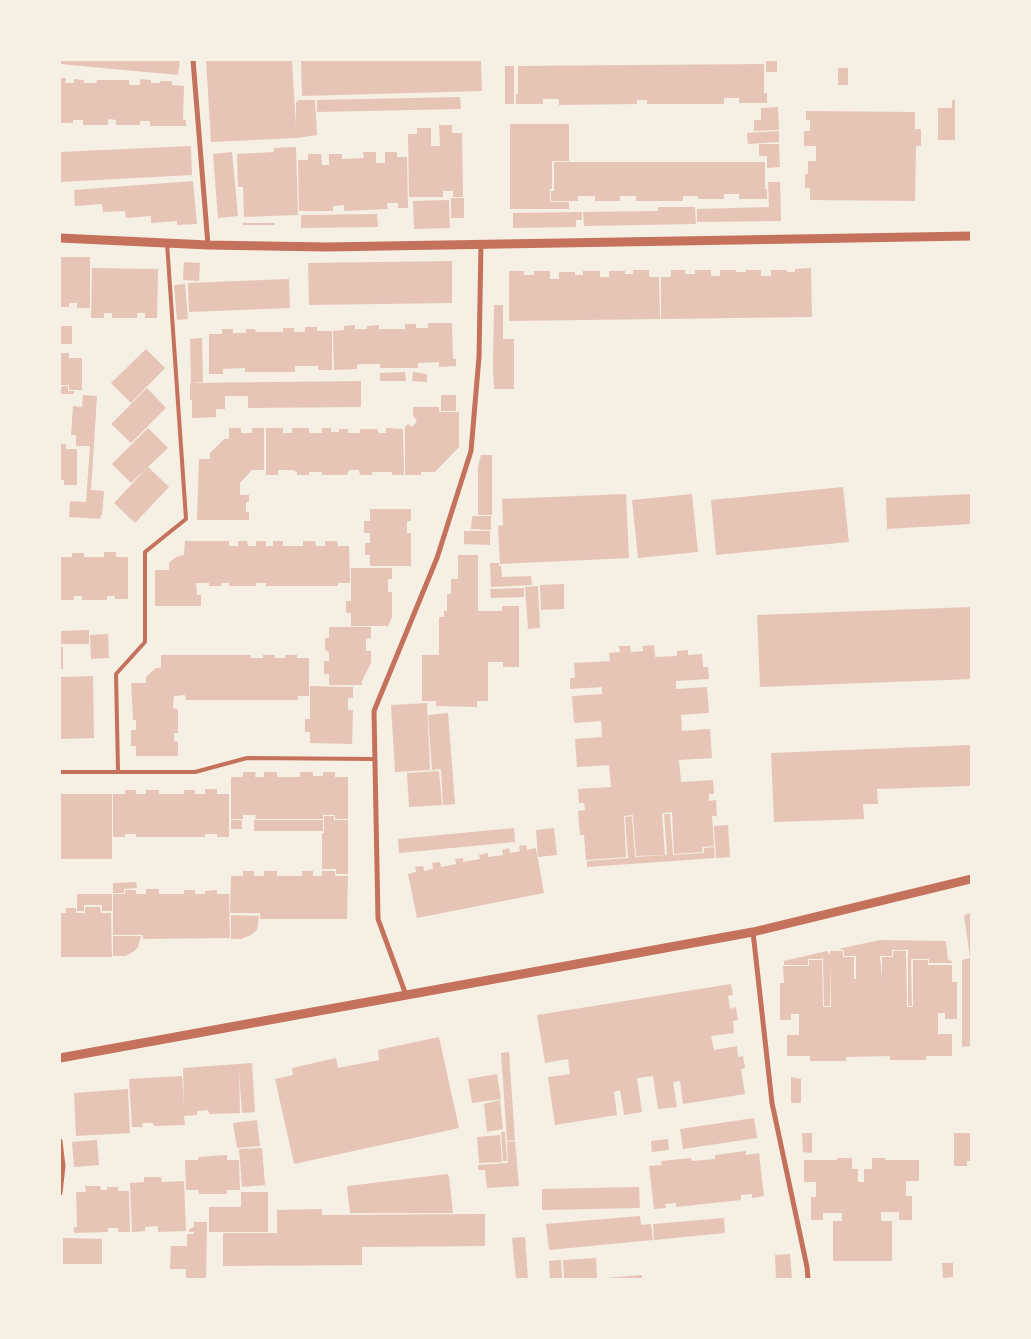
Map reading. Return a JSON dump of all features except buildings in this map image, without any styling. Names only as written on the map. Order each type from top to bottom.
[{"type":"street","points":[[193,60],[208,245]]},
{"type":"street","points":[[60,238],[208,245],[326,247],[971,236]]},
{"type":"street","points":[[406,996],[378,919],[374,712],[437,558],[471,451],[478,356],[481,244]]},
{"type":"street","points":[[60,1058],[753,932],[971,879]]},
{"type":"street","points":[[753,932],[772,1103],[808,1279]]},
{"type":"street","points":[[60,1141],[63,1166],[60,1193]]},
{"type":"lane","points":[[118,771],[116,674],[145,642],[145,552],[186,519],[167,243]]},
{"type":"lane","points":[[60,772],[195,772],[247,758],[374,759]]}]
